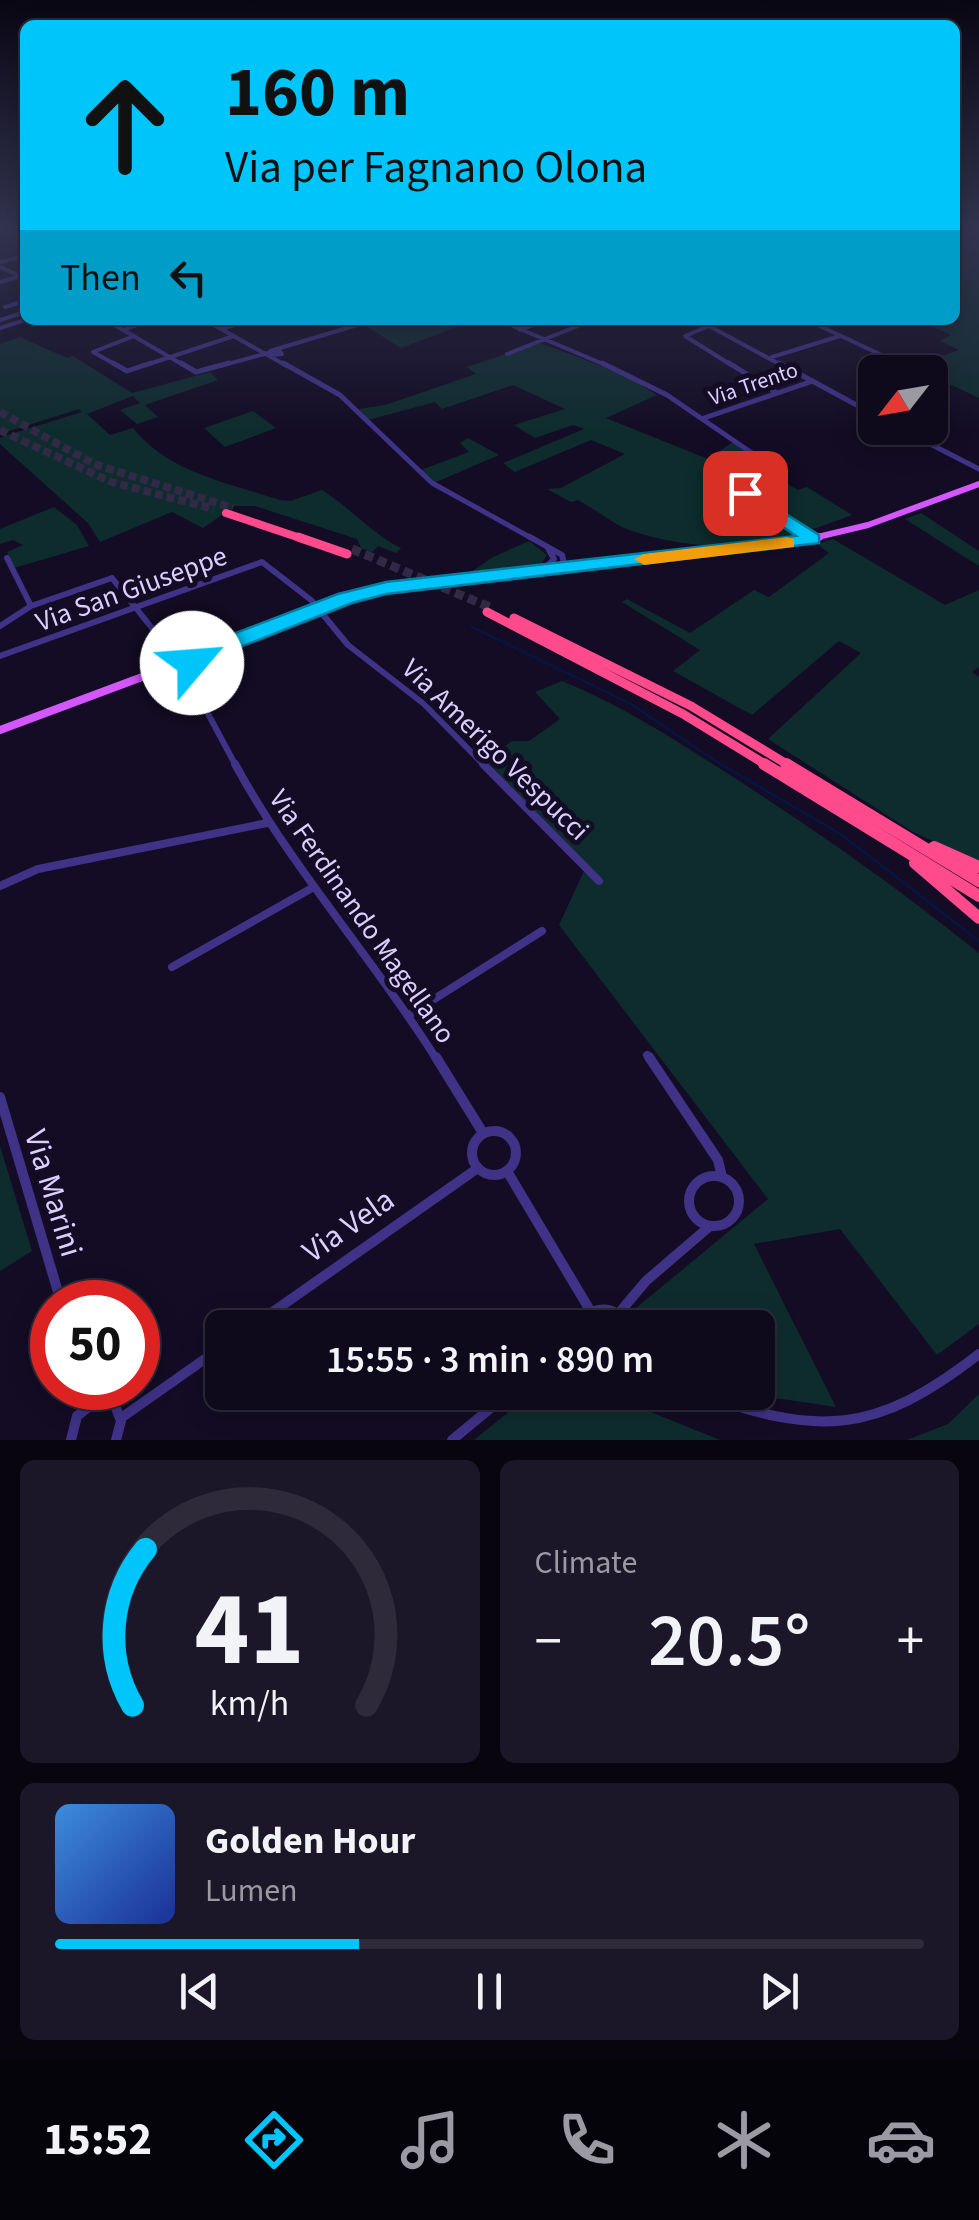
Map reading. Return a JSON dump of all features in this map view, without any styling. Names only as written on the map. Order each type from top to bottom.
[{"type":"highway","points":[[229,510],[349,552]]},
{"type":"highway","points":[[491,610],[666,704],[894,837],[979,880]]},
{"type":"highway","points":[[894,837],[979,867]]},
{"type":"highway","points":[[894,837],[979,896]]},
{"type":"highway","points":[[894,837],[979,918]]},
{"type":"main road","points":[[169,667],[175,657],[191,658],[386,588],[813,539],[868,526],[979,484]]},
{"type":"main road","points":[[0,730],[169,667],[184,670],[190,666],[191,658]]},
{"type":"street","points":[[5,307],[20,302]]},
{"type":"street","points":[[115,325],[198,372],[356,325]]},
{"type":"street","points":[[124,330],[137,325]]},
{"type":"street","points":[[214,325],[272,353],[352,405],[410,466],[432,483],[562,555],[590,565]]},
{"type":"street","points":[[222,329],[234,325]]},
{"type":"street","points":[[509,325],[540,342],[625,373],[703,418],[774,468],[744,484],[745,493],[813,539]]},
{"type":"street","points":[[519,330],[532,325]]},
{"type":"street","points":[[507,354],[581,325]]},
{"type":"street","points":[[776,393],[685,336],[710,325],[858,405]]},
{"type":"street","points":[[817,325],[881,355]]},
{"type":"street","points":[[134,336],[93,352],[125,372],[235,336]]},
{"type":"street","points":[[771,358],[840,336]]},
{"type":"street","points":[[272,353],[286,364]]},
{"type":"street","name":"Via Trento","points":[[703,418],[814,381]]},
{"type":"street","points":[[932,445],[979,469]]},
{"type":"street","points":[[548,547],[565,568]]},
{"type":"street","points":[[562,555],[565,568]]},
{"type":"street","points":[[7,558],[30,606]]},
{"type":"street","points":[[542,570],[554,558]]},
{"type":"street","name":"Via San Giuseppe","points":[[0,656],[262,562],[318,610]]},
{"type":"street","points":[[0,626],[30,606],[112,578],[175,657]]},
{"type":"street","name":"Via Amerigo Vespucci","points":[[318,610],[348,645],[410,691],[488,765],[599,881]]},
{"type":"street","name":"Via Ferdinando Magellano","points":[[184,670],[266,824],[409,1015],[483,1133],[504,1133],[514,1144],[515,1159],[507,1172],[590,1310]]},
{"type":"street","points":[[0,886],[38,869],[266,824]]},
{"type":"street","points":[[172,968],[312,888]]},
{"type":"street","points":[[409,1015],[542,931]]},
{"type":"street","points":[[646,1055],[718,1160],[722,1178]]},
{"type":"street","name":"Via Marini","points":[[0,1098],[54,1280]]},
{"type":"street","points":[[483,1133],[473,1149],[478,1168],[495,1176],[507,1172]]},
{"type":"street","name":"Via Vela","points":[[276,1310],[478,1168]]},
{"type":"street","points":[[706,1175],[722,1178],[735,1190],[739,1207],[726,1226],[710,1226],[696,1215],[690,1190],[706,1175]]},
{"type":"street","points":[[622,1310],[646,1281],[710,1226]]},
{"type":"street","points":[[753,1410],[813,1424],[879,1418],[906,1408],[941,1387],[979,1354]]},
{"type":"street","points":[[121,1418],[205,1359]]},
{"type":"street","points":[[71,1440],[84,1410]]},
{"type":"street","points":[[116,1440],[121,1418],[117,1410]]},
{"type":"street","points":[[452,1440],[488,1410]]},
{"type":"green space","points":[[960,297],[979,297],[979,398],[948,383],[945,355],[959,350],[940,341],[951,335],[928,325],[960,325]]},
{"type":"green space","points":[[365,325],[462,325],[401,348]]},
{"type":"green space","points":[[20,337],[67,358],[73,356],[132,393],[210,372],[218,380],[145,405],[158,417],[137,424],[120,410],[140,403],[133,396],[87,414],[110,435],[133,428],[164,456],[219,481],[290,501],[322,490],[401,548],[396,553],[378,546],[372,552],[361,548],[357,539],[255,506],[235,506],[203,528],[172,512],[100,542],[88,523],[0,444],[0,438],[7,435],[82,412],[79,409],[0,434],[0,344]]},
{"type":"green space","points":[[540,343],[623,374],[657,395],[606,418],[708,459],[733,442],[773,471],[771,474],[798,490],[807,487],[852,515],[769,541],[716,546],[661,539],[625,528],[578,500],[571,502],[547,489],[561,488],[625,454],[591,440],[515,472],[503,463],[584,429],[573,425],[535,438],[514,425],[565,409],[513,385],[442,409],[435,402],[368,420],[359,409],[385,405],[476,374],[467,367]]},
{"type":"green space","points":[[253,411],[276,428],[225,447],[204,428]]},
{"type":"green space","points":[[468,438],[499,455],[434,483],[418,471],[469,452],[460,443]]},
{"type":"green space","points":[[54,507],[77,525],[89,546],[14,568],[7,552],[23,545],[13,540],[0,544],[0,529]]},
{"type":"green space","points":[[921,513],[979,551],[979,566],[905,519]]},
{"type":"green space","points":[[833,539],[945,605],[979,590],[979,667],[972,672],[979,677],[979,862],[913,832],[768,739],[861,653],[839,641],[752,715],[673,671],[700,650],[622,602],[627,599],[690,633],[754,590],[769,597],[829,553],[817,544]]},
{"type":"green space","points":[[529,541],[547,555],[540,566],[468,574],[493,557]]},
{"type":"green space","points":[[562,681],[651,726],[829,841],[979,953],[979,1324],[937,1355],[840,1229],[754,1244],[836,1407],[775,1398],[775,1310],[634,1310],[768,1199],[559,925],[584,871],[482,762],[512,741],[529,741],[560,719],[535,692]]},
{"type":"green space","points":[[0,1146],[32,1251],[0,1271]]},
{"type":"green space","points":[[979,1394],[979,1440],[907,1440],[948,1424]]},
{"type":"green space","points":[[511,1410],[646,1410],[720,1440],[474,1440]]},
{"type":"waterway","points":[[470,626],[631,704],[717,762],[842,835],[979,941]]},
{"type":"tunnel","points":[[0,412],[94,464],[233,508]]},
{"type":"tunnel","points":[[0,430],[111,482],[214,509]]},
{"type":"tunnel","points":[[352,549],[494,609]]},
{"type":"slow traffic","points":[[644,559],[787,543]]},
{"type":"route","points":[[192,663],[191,658],[345,599],[386,588],[813,539],[745,493]]}]
